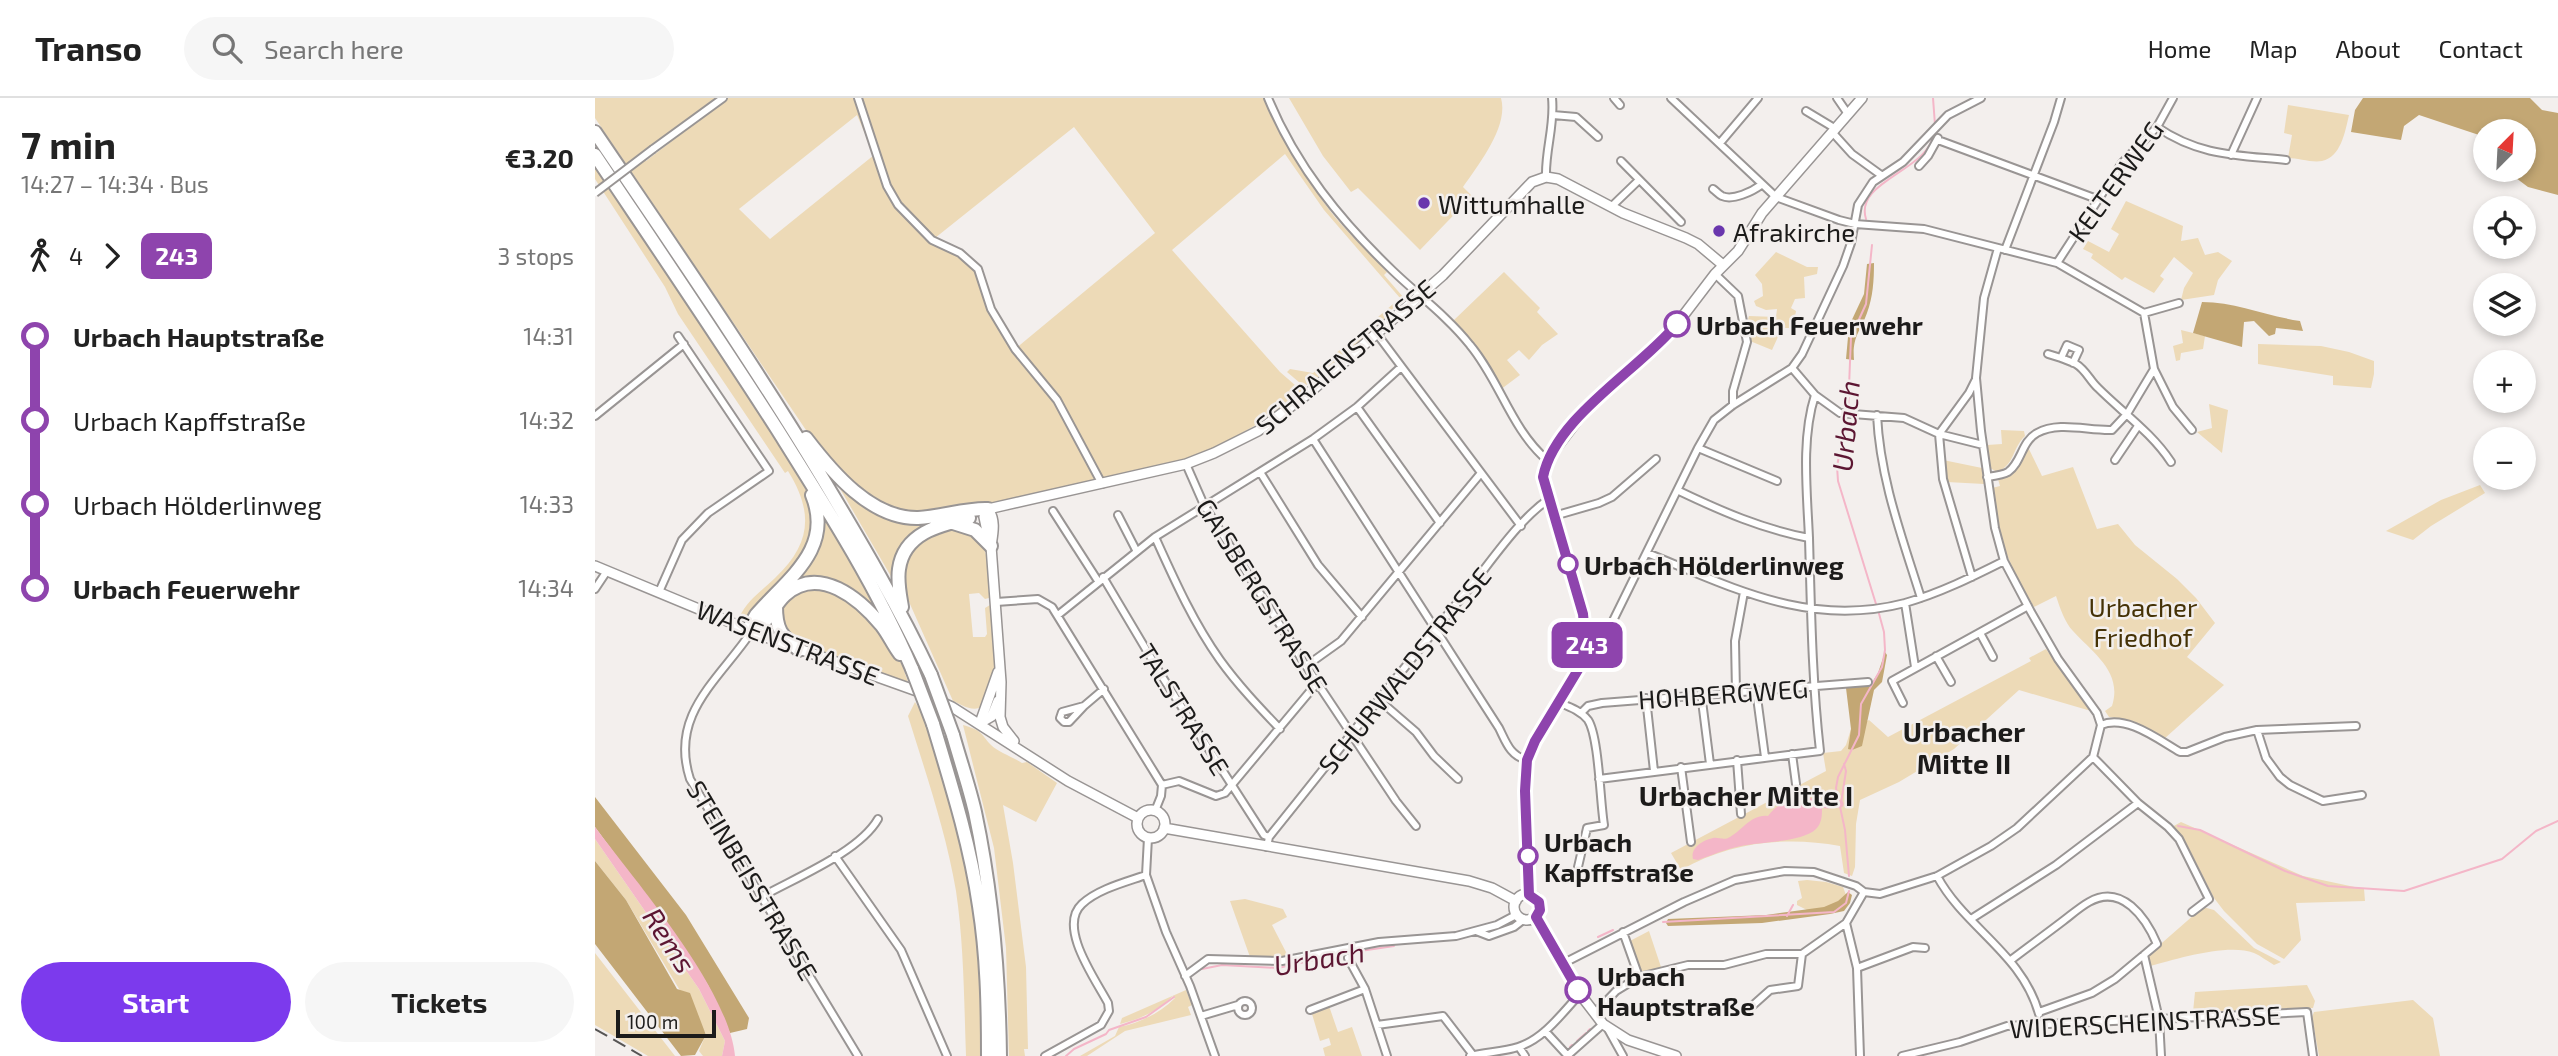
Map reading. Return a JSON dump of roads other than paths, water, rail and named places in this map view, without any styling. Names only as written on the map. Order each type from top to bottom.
[{"type":"highway","points":[[595,132],[787,419],[903,614],[930,675],[953,735],[975,811],[997,956],[1000,1056]]},
{"type":"highway","points":[[595,155],[713,329],[804,471],[865,572],[911,666],[933,724],[959,810],[979,905],[985,957],[988,1056]]},
{"type":"highway","points":[[787,419],[796,424],[838,475],[882,510],[917,518],[988,509]]},
{"type":"highway","points":[[804,471],[818,522],[814,545],[797,571],[756,615],[751,624],[752,631],[759,628],[785,594],[800,584],[816,582],[834,586],[854,598],[882,627],[911,666]]},
{"type":"highway","points":[[903,614],[898,570],[902,556],[910,544],[922,533],[978,516],[988,509]]},
{"type":"highway","points":[[949,523],[975,530],[991,546]]},
{"type":"highway","points":[[776,606],[776,624],[784,637],[799,650]]},
{"type":"street","points":[[595,193],[723,98]]},
{"type":"street","points":[[858,98],[887,186],[898,205],[932,240],[960,253],[978,269],[991,309],[1015,349],[1067,415],[1079,443],[1103,484]]},
{"type":"street","points":[[1268,98],[1308,175],[1330,204],[1361,240],[1472,347],[1526,438],[1547,460]]},
{"type":"street","points":[[1552,98],[1553,115],[1545,164],[1546,177],[1558,179],[1611,207],[1686,238],[1698,244],[1723,265]]},
{"type":"street","points":[[1614,98],[1620,104]]},
{"type":"street","points":[[1671,98],[1776,197],[1854,224],[1871,223],[1924,229],[2057,263],[2144,313],[2179,303]]},
{"type":"street","points":[[1720,144],[1758,98]]},
{"type":"street","points":[[1837,98],[1848,114]]},
{"type":"street","points":[[1587,655],[1583,614],[1543,477],[1547,460],[1607,388],[1670,333],[1715,274],[1738,251],[1762,213],[1862,98]]},
{"type":"street","points":[[1529,895],[1525,791],[1527,760],[1535,741],[1587,655],[1603,641],[1698,448],[1714,420],[1791,368],[1802,354],[1824,311],[1851,243],[1858,205],[1864,193],[1881,175],[1903,162],[1948,115],[1981,98]]},
{"type":"street","points":[[1564,962],[1735,880],[1765,874],[1814,872],[1856,886],[1864,892],[1880,894],[1937,876],[2017,828],[2093,757],[2101,725],[2092,703],[2058,659],[2004,561],[1994,528],[1976,378],[1984,298],[2061,98]]},
{"type":"street","name":"KELTERWEG","points":[[2057,263],[2122,163],[2157,127],[2173,98]]},
{"type":"street","points":[[2231,155],[2257,98]]},
{"type":"street","points":[[1806,111],[1835,131],[1852,154],[1881,175]]},
{"type":"street","points":[[1553,115],[1576,117],[1598,137]]},
{"type":"street","points":[[2157,127],[2210,153],[2286,160]]},
{"type":"street","points":[[1934,131],[1938,140],[2097,199]]},
{"type":"street","points":[[1919,166],[1938,140]]},
{"type":"street","points":[[1621,161],[1681,222]]},
{"type":"street","name":"SCHRAIENSTRASSE","points":[[988,509],[1186,464],[1258,431],[1309,393],[1420,297],[1532,182],[1546,177]]},
{"type":"street","points":[[1611,207],[1639,180]]},
{"type":"street","points":[[1713,189],[1721,196],[1732,196],[1752,192],[1761,185]]},
{"type":"street","points":[[1715,274],[1738,296],[1747,342],[1733,391],[1733,405]]},
{"type":"street","points":[[2144,313],[2154,369],[2173,407],[2192,430]]},
{"type":"street","points":[[1377,334],[1521,526]]},
{"type":"street","points":[[659,592],[682,540],[708,513],[769,471],[678,337]]},
{"type":"street","points":[[595,416],[684,344]]},
{"type":"street","points":[[2061,358],[2067,345],[2079,350],[2073,363]]},
{"type":"street","points":[[2048,354],[2073,363],[2127,414],[2171,462]]},
{"type":"street","points":[[1058,615],[1136,550],[1313,439],[1357,407],[1401,367]]},
{"type":"street","points":[[1791,368],[1815,395],[1840,414],[1904,418],[1939,434],[1983,445]]},
{"type":"street","points":[[1987,477],[2006,473],[2016,464],[2024,444],[2036,433],[2053,428],[2112,430],[2127,414],[2154,369]]},
{"type":"street","points":[[1972,577],[1943,480],[1939,434],[1969,393],[1976,378]]},
{"type":"street","points":[[1599,779],[1820,751],[1813,686],[1806,493],[1810,410],[1815,395]]},
{"type":"street","points":[[1357,407],[1440,523]]},
{"type":"street","points":[[1877,415],[1879,449],[1886,486],[1921,598]]},
{"type":"street","points":[[2115,460],[2138,426]]},
{"type":"street","points":[[1313,439],[1499,728],[1509,749],[1518,758],[1527,760]]},
{"type":"street","points":[[1698,448],[1777,481]]},
{"type":"street","points":[[1554,516],[1612,497],[1656,459]]},
{"type":"street","name":"GAISBERGSTRASSE","points":[[1186,464],[1204,505],[1306,666],[1396,801],[1416,826]]},
{"type":"street","points":[[1260,472],[1318,565],[1362,617]]},
{"type":"street","points":[[1306,666],[1341,642],[1481,473]]},
{"type":"street","points":[[1679,491],[1733,517],[1777,532],[1809,538]]},
{"type":"street","name":"SCHURWALDSTRASSE","points":[[1268,842],[1435,630],[1538,506],[1549,499]]},
{"type":"street","points":[[988,509],[984,517],[991,546],[1000,663],[1000,717],[1003,727],[1025,752],[1068,781],[1138,818]]},
{"type":"street","name":"TALSTRASSE","points":[[1053,511],[1101,579],[1268,842]]},
{"type":"street","points":[[1118,514],[1136,550]]},
{"type":"street","points":[[1155,537],[1190,610],[1220,660],[1248,696],[1280,729]]},
{"type":"street","points":[[1647,553],[1744,592],[1810,610],[1879,609],[1905,603],[1972,577],[2004,561]]},
{"type":"street","name":"WASENSTRASSE","points":[[595,565],[799,650],[917,691],[980,723],[1025,752]]},
{"type":"street","points":[[595,589],[607,571]]},
{"type":"street","points":[[1736,692],[1735,641],[1744,592]]},
{"type":"street","points":[[996,602],[1038,599],[1052,607],[1162,785],[1155,811]]},
{"type":"street","points":[[1905,603],[1915,667]]},
{"type":"street","points":[[1903,702],[1892,681],[2028,606]]},
{"type":"street","name":"STEINBEISSTRASSE","points":[[752,631],[699,699],[687,727],[684,761],[690,779],[858,1056]]},
{"type":"street","points":[[1980,633],[1993,657]]},
{"type":"street","points":[[1936,656],[1951,682]]},
{"type":"street","points":[[980,723],[1000,663]]},
{"type":"street","points":[[1162,785],[1179,781],[1216,796],[1225,793],[1317,682]]},
{"type":"street","name":"HOHBERGWEG","points":[[1581,713],[1596,703],[1868,682]]},
{"type":"street","points":[[1084,706],[1104,689]]},
{"type":"street","points":[[1756,690],[1765,757]]},
{"type":"street","points":[[1701,693],[1710,764]]},
{"type":"street","points":[[980,723],[992,716],[1000,698]]},
{"type":"street","points":[[1646,698],[1654,771]]},
{"type":"street","points":[[1379,701],[1416,732],[1434,756],[1458,779]]},
{"type":"street","points":[[1560,702],[1581,713],[1592,729],[1599,779],[1604,825],[1587,828],[1578,867]]},
{"type":"street","points":[[2101,725],[2108,722],[2129,726],[2180,752],[2257,730],[2356,726]]},
{"type":"street","points":[[2257,730],[2266,758],[2280,777],[2290,785],[2323,801],[2362,795]]},
{"type":"street","points":[[1792,754],[1796,784]]},
{"type":"street","points":[[2093,757],[2138,803],[2168,827],[2188,854],[2209,898],[2192,912]]},
{"type":"street","points":[[1737,761],[1741,814]]},
{"type":"street","points":[[1681,767],[1691,842]]},
{"type":"street","points":[[1971,919],[2056,865],[2138,803]]},
{"type":"street","points":[[1155,811],[1163,816],[1164,828],[1160,835],[1148,838],[1138,831],[1138,818],[1143,812],[1155,811]]},
{"type":"street","points":[[763,896],[835,856],[870,832],[878,819]]},
{"type":"street","points":[[1164,828],[1268,842],[1469,881],[1492,888],[1516,901]]},
{"type":"street","points":[[1148,838],[1146,875],[1215,1056]]},
{"type":"street","points":[[835,856],[901,950],[947,1056]]},
{"type":"street","points":[[1045,1056],[1101,1025],[1109,1011],[1108,1003],[1077,944],[1073,923],[1078,909],[1096,895],[1146,875]]},
{"type":"street","points":[[1937,876],[1971,919],[2011,960],[2028,985],[2039,1013],[2039,1023]]},
{"type":"street","points":[[1595,1013],[1616,992],[1639,977],[1688,965],[1724,965],[1766,954],[1803,954],[1846,923],[1864,892]]},
{"type":"street","points":[[1519,917],[1514,908],[1516,901],[1522,895],[1529,895],[1539,902],[1540,910],[1536,917]]},
{"type":"street","points":[[2011,960],[2090,901],[2108,896],[2121,899],[2131,906],[2149,926],[2157,944],[2115,979],[2092,993],[2039,1013]]},
{"type":"street","points":[[1185,976],[1208,959],[1282,961],[1379,942],[1456,936],[1519,917],[1536,917]]},
{"type":"street","points":[[1536,917],[1580,994],[1605,1026],[1623,1056]]},
{"type":"street","points":[[1846,923],[1857,968],[1860,1056]]},
{"type":"street","points":[[1623,932],[1639,977]]},
{"type":"street","points":[[1857,968],[1913,947],[1925,948]]},
{"type":"street","points":[[1751,1007],[1770,990],[1798,986],[1803,954]]},
{"type":"street","points":[[2144,955],[2159,1019],[2161,1056]]},
{"type":"street","points":[[1348,958],[1365,989],[1387,1056]]},
{"type":"street","points":[[1310,1010],[1365,989]]},
{"type":"street","points":[[1377,1025],[1443,1016],[1471,1056],[1519,1047],[1545,1031],[1580,994]]},
{"type":"street","points":[[1201,1016],[1238,1005]]},
{"type":"street","name":"WIDERSCHEINSTRASSE","points":[[1902,1056],[1960,1042],[2007,1026],[2307,1012],[2313,1056]]},
{"type":"street","points":[[1545,1031],[1567,1056],[1605,1026]]},
{"type":"street","points":[[1605,1026],[1628,1040],[1676,1056]]},
{"type":"street","points":[[1519,1047],[1525,1056]]},
{"type":"water","points":[[1810,798],[1826,802],[1826,808],[1822,808],[1819,824],[1810,833],[1792,839],[1741,846],[1698,860],[1693,859],[1695,848],[1705,841],[1728,838],[1757,817],[1768,816],[1781,804]]},
{"type":"water","name":"Rems","points":[[595,827],[656,906],[699,969],[729,1029],[735,1056],[722,1056],[725,1041],[699,989],[595,839]]},
{"type":"waterway","name":"Urbach","points":[[1933,98],[1935,125]]},
{"type":"waterway","name":"Urbach","points":[[1866,219],[1865,206],[1871,195],[1919,158],[1929,147],[1934,134]]},
{"type":"waterway","name":"Urbach","points":[[1848,412],[1851,337],[1866,304],[1872,245]]},
{"type":"waterway","name":"Urbach","points":[[1847,417],[1837,466],[1838,481],[1876,604]]},
{"type":"waterway","name":"Urbach","points":[[1849,876],[1845,830],[1836,788],[1838,777],[1859,735],[1861,704],[1882,667],[1884,632],[1878,610]]},
{"type":"waterway","name":"Urbach","points":[[1841,803],[1846,771],[1844,764]]},
{"type":"waterway","name":"Urbach","points":[[1826,805],[1840,804]]},
{"type":"waterway","points":[[2178,826],[2200,830],[2285,871],[2328,886],[2404,891],[2502,859],[2536,831],[2558,821]]},
{"type":"waterway","name":"Urbach","points":[[1663,922],[1834,912],[1846,903],[1849,891]]},
{"type":"waterway","points":[[1787,916],[1793,905]]},
{"type":"waterway","name":"Urbach","points":[[1598,937],[1613,930]]},
{"type":"waterway","name":"Urbach","points":[[1202,969],[1222,965],[1278,968],[1340,954],[1394,946]]},
{"type":"waterway","name":"Urbach","points":[[1066,1056],[1109,1030],[1146,1017],[1174,997]]},
{"type":"waterway","points":[[1577,1041],[1586,1033]]},
{"type":"railway","points":[[595,1029],[642,1056]]},
{"type":"place","name":"Wittumhalle","points":[[1424,203]]},
{"type":"place","name":"Afrakirche","points":[[1719,231]]},
{"type":"place","name":"Urbach Feuerwehr","points":[[1677,324]]},
{"type":"place","name":"Urbach Hölderlinweg","points":[[1568,564]]},
{"type":"place","name":"Urbach Kapffstraße","points":[[1528,856]]},
{"type":"place","name":"Urbach Hauptstraße","points":[[1578,990]]},
{"type":"district","name":"Urbacher Mitte II","points":[[1964,747]]},
{"type":"district","name":"Urbacher Mitte I","points":[[1746,795]]},
{"type":"park label","name":"Urbacher Friedhof","points":[[2143,621]]}]
